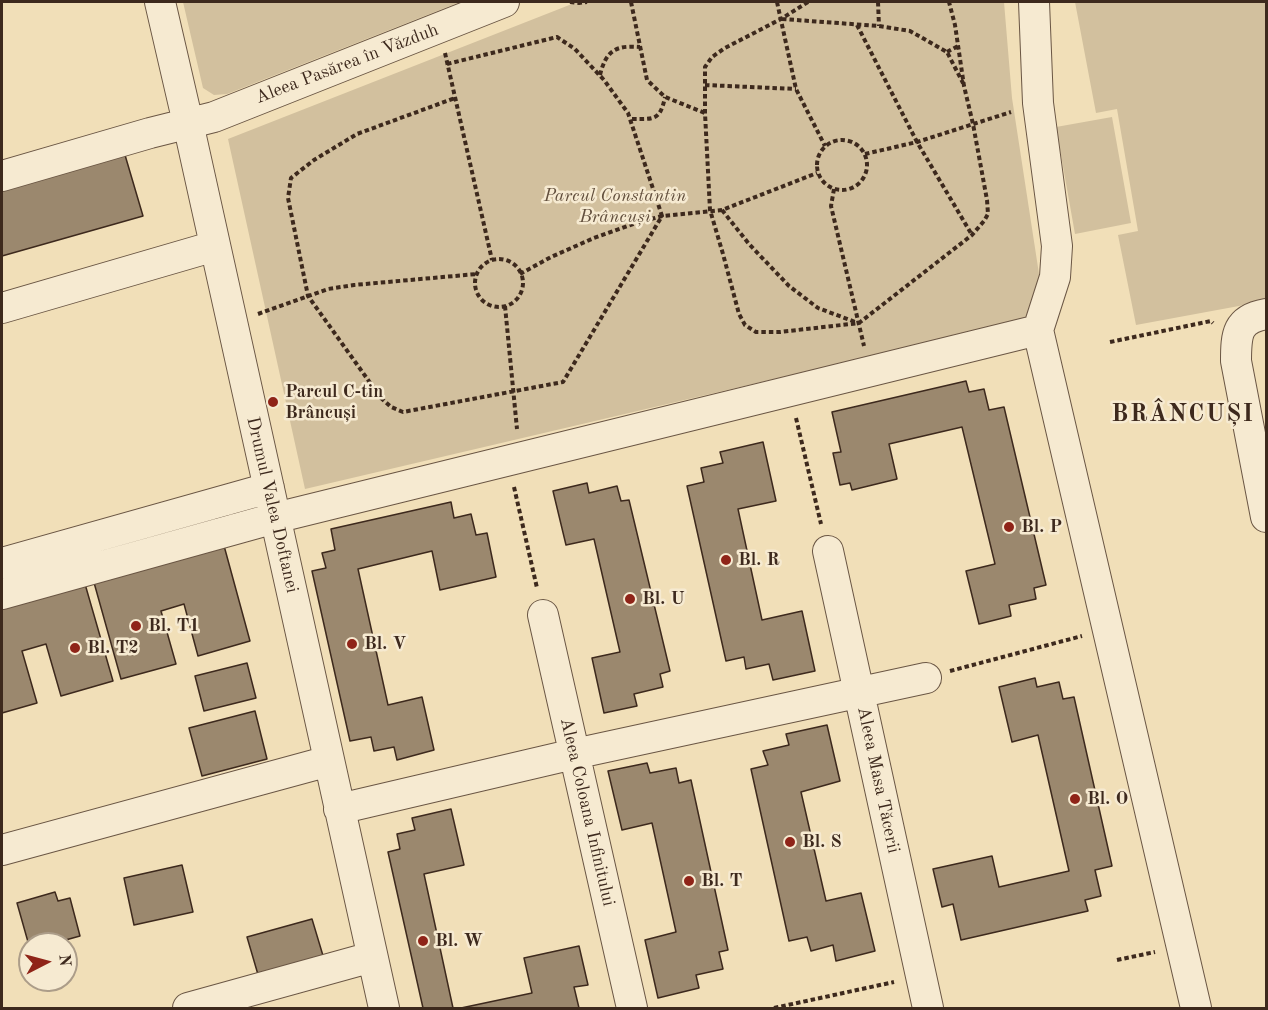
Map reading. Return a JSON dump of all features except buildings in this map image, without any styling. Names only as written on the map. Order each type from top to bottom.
[{"type":"street","name":"Drumul Valea Doftanei","points":[[160,2],[384,1008]]},
{"type":"street","name":"Aleea Pasărea în Văzduh","points":[[2,176],[214,117],[504,2]]},
{"type":"street","points":[[1034,2],[1038,103],[1057,246],[1055,277],[1038,330],[1196,1008]]},
{"type":"street","points":[[2,308],[215,246]]},
{"type":"street","points":[[1266,314],[1248,320],[1241,326],[1236,361],[1266,518]]},
{"type":"street","points":[[2,594],[275,518],[1038,330]]},
{"type":"street","points":[[2,563],[269,488]]},
{"type":"street","name":"Aleea Masa Tăcerii","points":[[828,551],[928,1008]]},
{"type":"street","name":"Aleea Coloana Infinitului","points":[[543,615],[632,1008]]},
{"type":"street","points":[[339,809],[574,754],[926,678]]},
{"type":"street","points":[[2,850],[329,761]]},
{"type":"street","points":[[188,1008],[372,957]]},
{"type":"path","points":[[570,2],[587,2]]},
{"type":"path","points":[[631,2],[647,80],[665,97],[705,113]]},
{"type":"path","points":[[777,2],[796,89],[825,146]]},
{"type":"path","points":[[808,2],[725,48],[712,57],[705,67],[710,210],[739,314],[745,325],[756,332],[780,332],[859,323],[972,235],[984,221],[988,214],[987,201],[964,86],[956,25],[949,2]]},
{"type":"path","points":[[878,2],[879,26]]},
{"type":"path","points":[[781,19],[879,26],[910,31],[947,52],[964,86]]},
{"type":"path","points":[[857,25],[917,142],[972,235]]},
{"type":"path","points":[[439,28],[492,261]]},
{"type":"path","points":[[447,64],[557,37],[575,49],[600,75],[628,113],[662,216],[563,382],[403,412],[391,407],[381,398],[308,296],[288,198],[291,178],[314,160],[357,134],[455,98]]},
{"type":"path","points":[[947,52],[958,46]]},
{"type":"path","points":[[600,75],[602,65],[616,48],[640,47]]},
{"type":"path","points":[[705,85],[796,89]]},
{"type":"path","points":[[631,119],[646,119],[658,115],[665,97]]},
{"type":"path","points":[[865,154],[917,142],[1038,103]]},
{"type":"path","points":[[847,140],[861,148],[865,154],[867,162],[863,178],[850,189],[834,189],[824,183],[817,173],[817,158],[825,146],[831,142],[847,140]]},
{"type":"path","points":[[520,274],[551,256],[633,224],[662,216],[722,210],[817,173]]},
{"type":"path","points":[[834,189],[831,206],[870,371]]},
{"type":"path","points":[[722,210],[749,244],[789,286],[818,308],[859,323]]},
{"type":"path","points":[[505,260],[517,268],[522,280],[520,293],[516,299],[505,306],[490,306],[483,302],[475,289],[475,281],[480,268],[492,261],[505,260]]},
{"type":"path","points":[[232,324],[328,289],[477,274]]},
{"type":"path","points":[[505,306],[520,458],[514,487],[543,615]]},
{"type":"path","points":[[1110,342],[1211,321],[1238,336]]},
{"type":"path","points":[[789,391],[828,551]]},
{"type":"path","points":[[926,678],[1108,629]]},
{"type":"path","points":[[1118,960],[1181,946]]},
{"type":"path","points":[[774,1008],[921,976]]},
{"type":"green space","points":[[183,2],[460,2],[227,94],[214,95],[203,88]]},
{"type":"green space","name":"Parcul Constantin Brâncuși","points":[[577,2],[1004,2],[1012,98],[1041,287],[1030,319],[305,489],[228,139]]},
{"type":"green space","points":[[1075,2],[1266,2],[1266,301],[1136,325],[1118,235],[1138,231],[1117,109],[1096,113]]},
{"type":"green space","points":[[1112,117],[1131,223],[1075,234],[1056,127]]},
{"type":"place","name":"Parcul C-tin Brâncuși","points":[[273,402]]},
{"type":"place","name":"Bl. P","points":[[1009,527]]},
{"type":"place","name":"Bl. R","points":[[726,560]]},
{"type":"place","name":"Bl. U","points":[[630,599]]},
{"type":"place","name":"Bl. T1","points":[[136,626]]},
{"type":"place","name":"Bl. V","points":[[352,644]]},
{"type":"place","name":"Bl. T2","points":[[75,648]]},
{"type":"place","name":"Bl. O","points":[[1075,799]]},
{"type":"place","name":"Bl. S","points":[[790,842]]},
{"type":"place","name":"Bl. T","points":[[689,881]]},
{"type":"place","name":"Bl. W","points":[[423,941]]},
{"type":"district","name":"BRÂNCUȘI","points":[[1183,415]]}]
